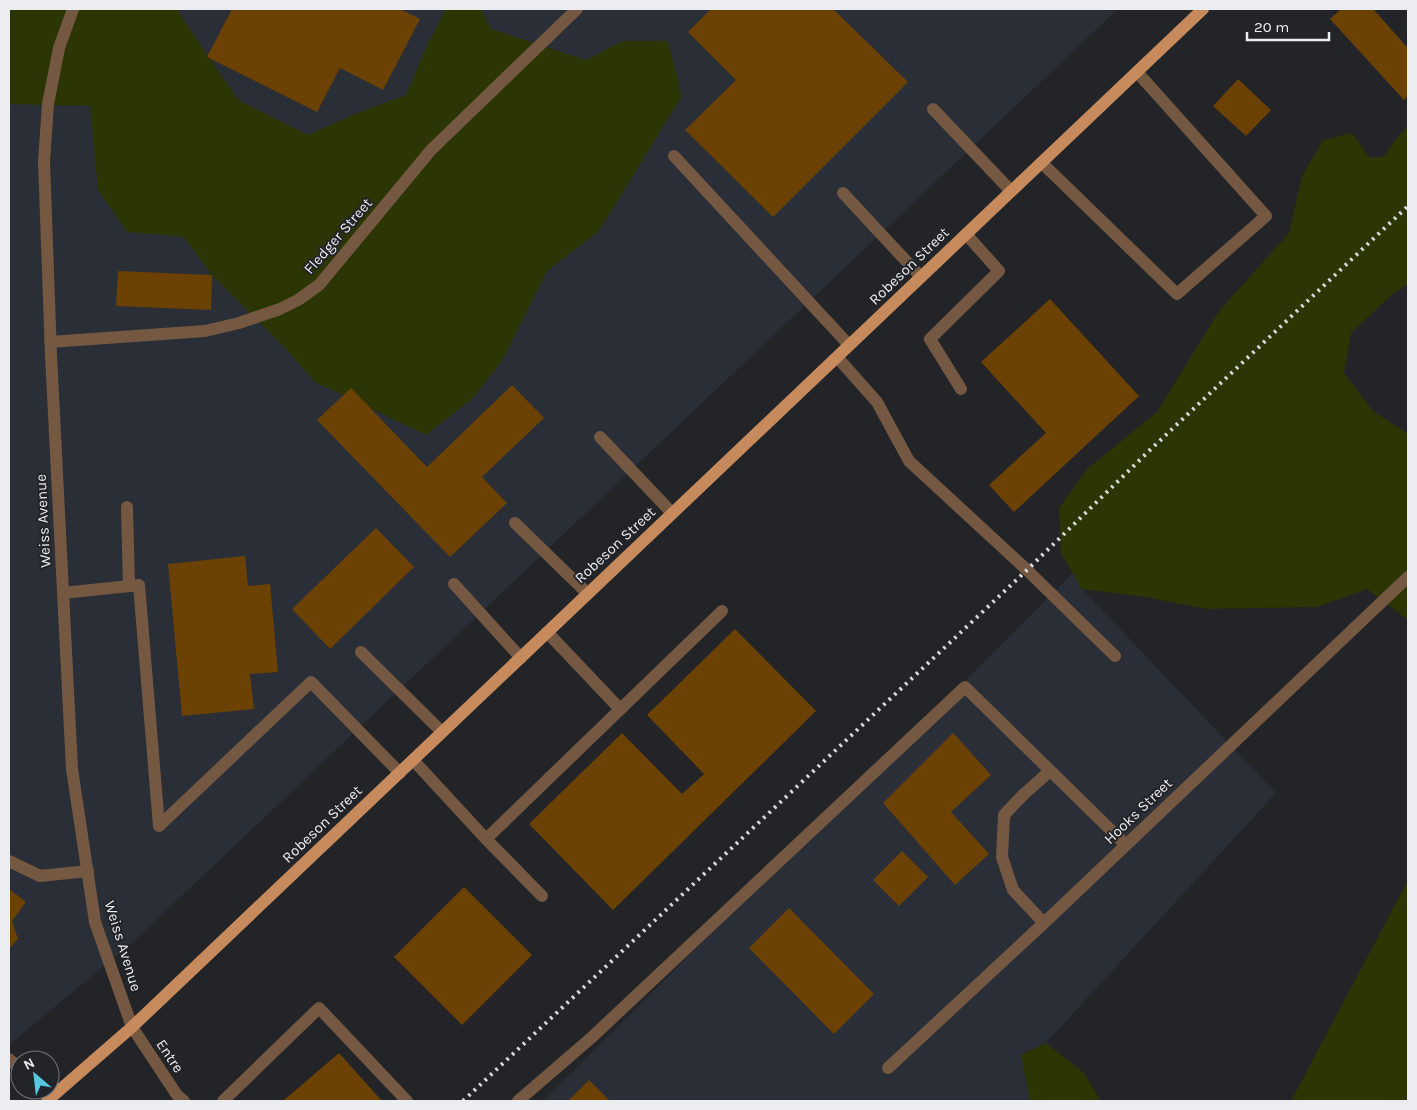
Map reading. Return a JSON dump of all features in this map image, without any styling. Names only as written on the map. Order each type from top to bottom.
[{"type":"main road","name":"Robeson Street","points":[[60,1085],[132,1027],[1203,9]]},
{"type":"street","name":"Weiss Avenue","points":[[73,9],[59,48],[48,104],[44,161],[50,342],[72,769],[95,922],[132,1027]]},
{"type":"street","name":"Fledger Street","points":[[50,342],[205,331],[262,316],[298,300],[319,284],[432,150],[577,9]]},
{"type":"street","points":[[1042,163],[1177,294],[1266,216],[1137,72]]},
{"type":"street","points":[[932,109],[1011,192]]},
{"type":"street","points":[[674,156],[849,345]]},
{"type":"street","points":[[843,193],[921,277]]},
{"type":"street","points":[[961,389],[930,339],[999,271],[966,234]]},
{"type":"street","points":[[837,357],[877,402],[909,461],[1115,656]]},
{"type":"street","points":[[600,437],[672,512]]},
{"type":"street","points":[[127,507],[129,586]]},
{"type":"street","points":[[515,522],[587,593]]},
{"type":"street","name":"Hooks Street","points":[[888,1068],[1044,924],[1408,576]]},
{"type":"street","points":[[454,584],[520,658]]},
{"type":"street","points":[[63,593],[139,585],[159,826],[311,682],[400,772]]},
{"type":"street","points":[[486,839],[722,611]]},
{"type":"street","points":[[547,632],[620,709]]},
{"type":"street","points":[[361,652],[442,732]]},
{"type":"street","points":[[518,1101],[591,1038],[965,687],[1126,845]]},
{"type":"street","points":[[413,760],[542,896]]},
{"type":"street","points":[[1044,924],[1013,890],[1002,857],[1004,815],[1050,771]]},
{"type":"street","points":[[9,861],[40,876],[88,871]]},
{"type":"street","points":[[222,1101],[319,1008],[407,1101]]},
{"type":"street","name":"Entre","points":[[132,1027],[177,1095],[184,1101]]},
{"type":"shaded area","points":[[132,9],[1118,9],[133,942],[9,1045],[9,104],[90,106]]},
{"type":"shaded area","points":[[1073,573],[1082,589],[1276,793],[1046,1043],[1021,1054],[1030,1101],[543,1101]]},
{"type":"green space","points":[[9,9],[178,9],[238,100],[308,135],[355,114],[406,95],[427,45],[446,9],[481,9],[491,29],[586,60],[622,41],[668,41],[682,96],[599,231],[547,271],[502,361],[473,398],[426,435],[315,382],[286,349],[212,275],[184,237],[127,232],[98,190],[90,106],[9,104]]},
{"type":"green space","points":[[1408,126],[1408,284],[1395,292],[1351,333],[1344,373],[1373,411],[1408,434],[1408,620],[1367,589],[1317,607],[1207,609],[1145,597],[1082,589],[1061,553],[1059,508],[1087,469],[1157,412],[1219,311],[1289,233],[1302,176],[1323,140],[1352,133],[1369,157],[1383,157]]},
{"type":"green space","points":[[1408,880],[1408,1101],[1291,1101],[1406,884]]},
{"type":"green space","points":[[1046,1043],[1084,1073],[1101,1101],[1030,1101],[1021,1055]]},
{"type":"building","points":[[232,9],[400,9],[420,19],[383,90],[340,68],[317,112],[207,57]]},
{"type":"building","points":[[711,9],[833,9],[908,82],[773,217],[685,130],[736,80],[688,32]]},
{"type":"building","points":[[1341,9],[1373,9],[1408,48],[1408,96],[1404,100],[1330,19]]},
{"type":"building","points":[[1238,79],[1271,110],[1246,136],[1213,106]]},
{"type":"building","points":[[118,271],[212,275],[211,310],[116,306]]},
{"type":"building","points":[[1050,299],[1139,396],[1014,512],[989,485],[1046,433],[981,362]]},
{"type":"building","points":[[512,385],[544,418],[482,477],[507,503],[450,557],[317,420],[351,388],[427,467]]},
{"type":"building","points":[[376,528],[414,567],[330,649],[292,609]]},
{"type":"building","points":[[245,556],[248,586],[270,584],[278,672],[250,674],[254,709],[182,716],[168,564]]},
{"type":"building","points":[[735,629],[816,711],[613,910],[529,824],[622,733],[682,794],[704,774],[647,715]]},
{"type":"building","points":[[953,733],[991,775],[951,812],[989,854],[955,885],[883,803]]},
{"type":"building","points":[[902,851],[928,877],[899,906],[873,880]]},
{"type":"building","points":[[464,887],[532,955],[462,1025],[394,957]]},
{"type":"building","points":[[9,889],[26,902],[12,921],[18,939],[9,949]]},
{"type":"building","points":[[789,908],[874,994],[834,1034],[749,948]]},
{"type":"building","points":[[339,1053],[382,1101],[283,1101]]},
{"type":"building","points":[[589,1080],[610,1101],[568,1101]]},
{"type":"railway","points":[[463,1101],[1027,570],[1150,450],[1408,206]]}]
